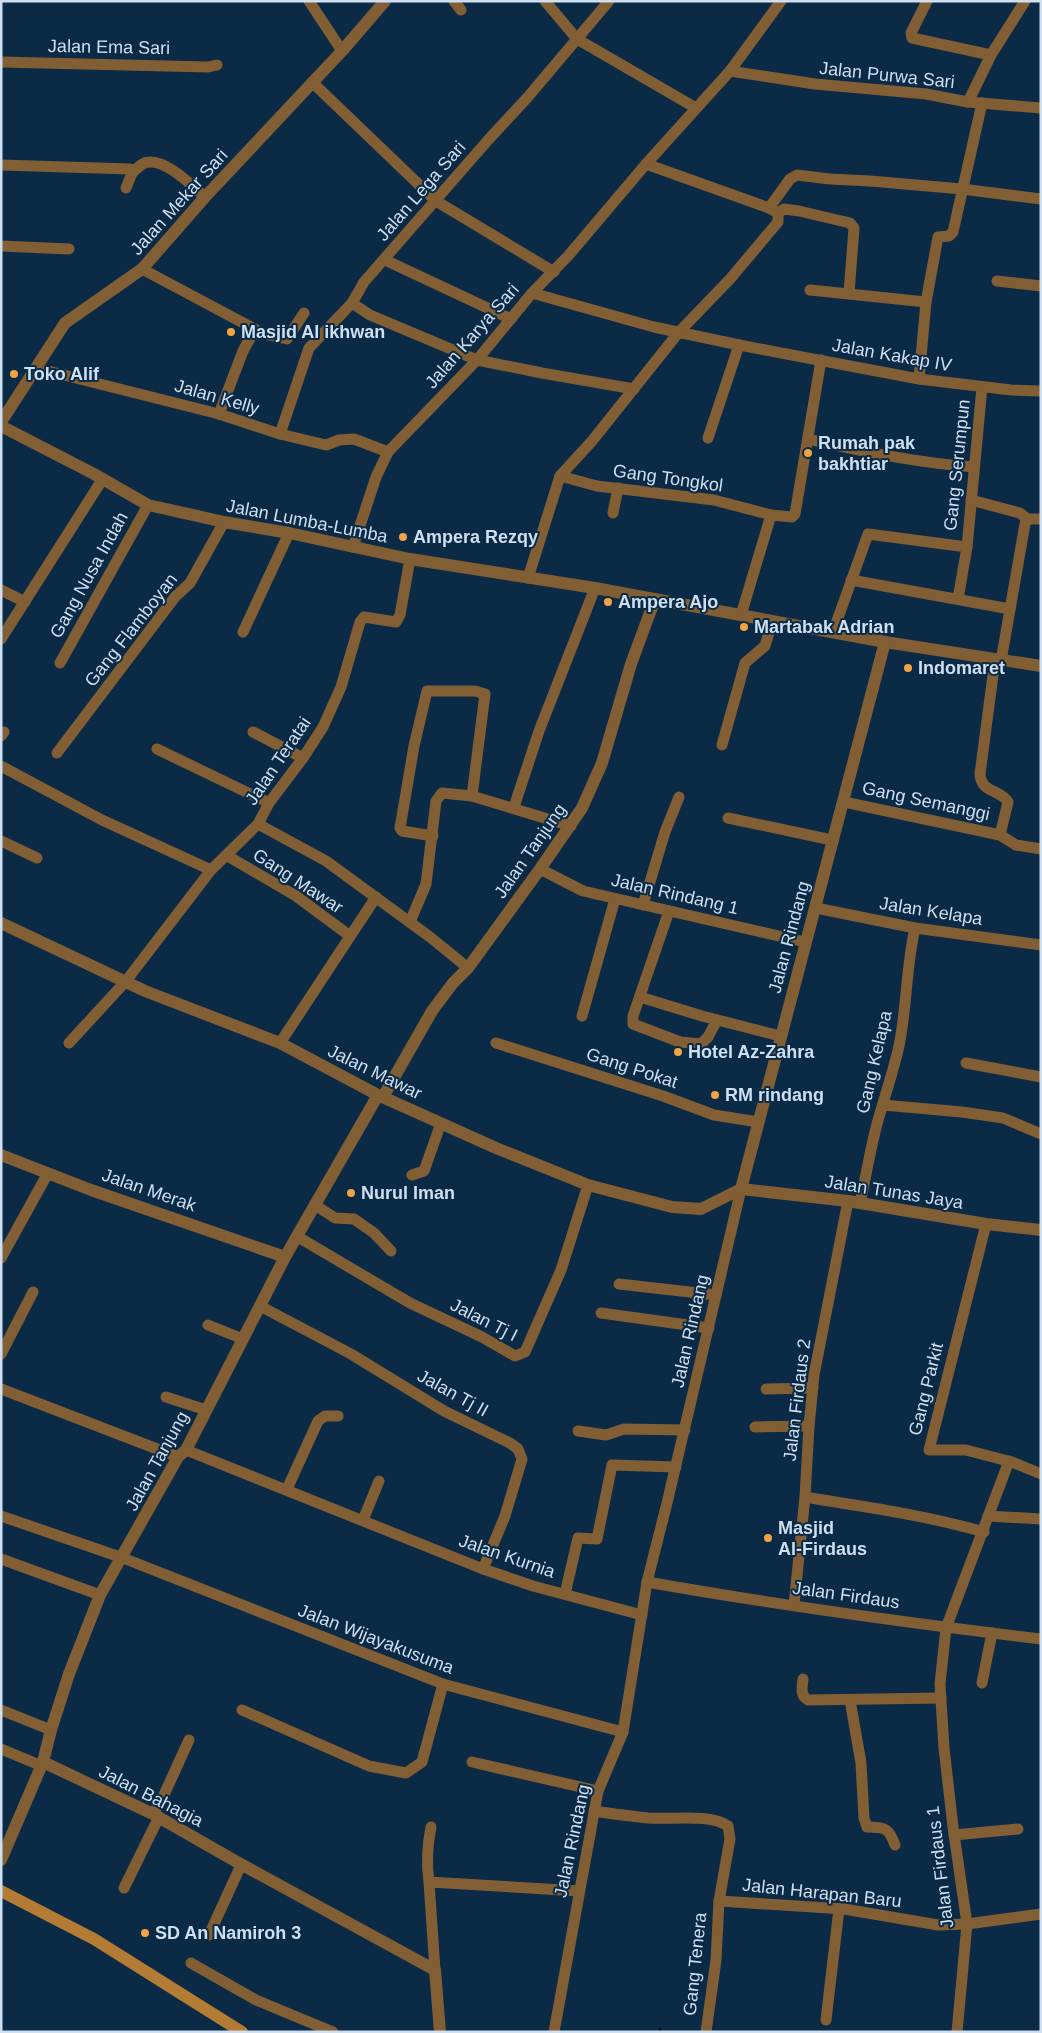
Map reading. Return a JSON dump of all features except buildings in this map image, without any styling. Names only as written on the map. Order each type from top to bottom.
[{"type":"main road","points":[[1,1892],[94,1939],[241,2032]]},
{"type":"street","points":[[308,1],[342,51]]},
{"type":"street","name":"Jalan Mekar Sari","points":[[1,422],[65,324],[142,269],[205,198],[342,51],[385,1]]},
{"type":"street","points":[[545,1],[577,39],[696,108]]},
{"type":"street","name":"Jalan Lega Sari","points":[[280,434],[309,348],[352,303],[364,282],[609,1]]},
{"type":"street","name":"Jalan Karya Sari","points":[[353,547],[376,477],[388,452],[477,360],[532,293],[554,272],[646,164],[730,71],[781,1]]},
{"type":"street","points":[[927,1],[911,33],[912,38],[991,55]]},
{"type":"street","points":[[968,102],[991,55],[1025,1]]},
{"type":"street","name":"Jalan Ema Sari","points":[[1,62],[208,67],[217,65]]},
{"type":"street","name":"Jalan Purwa Sari","points":[[730,71],[815,84],[926,94],[968,102],[1041,108]]},
{"type":"street","points":[[312,82],[436,201],[554,272]]},
{"type":"street","points":[[919,379],[926,302],[938,237],[949,236],[953,232],[982,103]]},
{"type":"street","points":[[126,188],[132,173],[142,164],[149,162],[170,168],[205,198]]},
{"type":"street","points":[[646,164],[774,211],[784,209],[799,211],[850,223],[854,228],[849,293]]},
{"type":"street","points":[[1,165],[121,167],[130,169],[132,173]]},
{"type":"street","points":[[528,578],[560,476],[634,389],[679,332],[730,279],[770,233],[778,222],[774,211],[790,179],[797,175],[962,189],[1041,199]]},
{"type":"street","points":[[1,246],[69,249]]},
{"type":"street","points":[[384,260],[511,319]]},
{"type":"street","points":[[142,269],[264,334],[287,339],[304,314]]},
{"type":"street","points":[[997,281],[1041,286]]},
{"type":"street","points":[[810,290],[926,302]]},
{"type":"street","name":"Jalan Kakap IV","points":[[532,293],[679,332],[739,345],[919,379],[982,387],[1041,391]]},
{"type":"street","points":[[352,303],[370,314],[477,360],[634,389]]},
{"type":"street","points":[[219,414],[243,351],[255,329]]},
{"type":"street","points":[[708,438],[739,345]]},
{"type":"street","name":"Gang Tongkol","points":[[560,476],[597,486],[644,490],[714,500],[771,515],[792,517],[795,514],[821,360]]},
{"type":"street","name":"Jalan Kelly","points":[[36,368],[219,414],[280,434],[326,445],[339,440],[354,439],[388,452]]},
{"type":"street","name":"Gang Serumpun","points":[[958,599],[967,547],[982,387]]},
{"type":"street","name":"Jalan Lumba-Lumba","points":[[1,426],[148,505],[410,559],[595,588],[886,642],[1041,666]]},
{"type":"street","points":[[808,439],[903,459],[974,467]]},
{"type":"street","points":[[1,639],[102,480]]},
{"type":"street","points":[[613,512],[618,488]]},
{"type":"street","points":[[971,500],[1020,513],[1027,519],[1041,519]]},
{"type":"street","name":"Gang Nusa Indah","points":[[60,663],[148,505]]},
{"type":"street","points":[[741,615],[771,515]]},
{"type":"street","points":[[998,660],[1027,519]]},
{"type":"street","name":"Gang Flamboyan","points":[[57,753],[175,597],[190,583],[224,522]]},
{"type":"street","points":[[243,632],[289,534]]},
{"type":"street","name":"Gang Serumpun","points":[[852,580],[868,534],[967,547]]},
{"type":"street","name":"Jalan Teratai","points":[[69,1043],[126,981],[211,870],[258,824],[269,803],[304,758],[323,727],[340,687],[360,622],[364,616],[396,622],[400,615],[410,559]]},
{"type":"street","points":[[833,632],[852,580],[1010,609]]},
{"type":"street","points":[[514,807],[540,731],[595,588]]},
{"type":"street","points":[[1,590],[25,602]]},
{"type":"street","name":"Jalan Tanjung","points":[[1,1860],[42,1764],[50,1730],[68,1674],[100,1595],[123,1558],[206,1410],[285,1257],[432,1011],[453,983],[468,968],[582,808],[602,763],[631,664],[655,599]]},
{"type":"street","points":[[722,745],[745,663],[764,646],[772,622]]},
{"type":"street","name":"Jalan Rindang","points":[[554,2032],[578,1891],[598,1791],[623,1732],[647,1582],[758,1122],[886,642]]},
{"type":"street","name":"Gang Semanggi","points":[[998,660],[980,781],[1008,802],[1000,834]]},
{"type":"street","points":[[433,836],[402,831],[400,828],[414,746],[427,691],[475,691],[484,694],[472,796]]},
{"type":"street","points":[[253,732],[304,758]]},
{"type":"street","points":[[157,749],[269,803]]},
{"type":"street","points":[[1,766],[102,820],[211,870]]},
{"type":"street","points":[[410,922],[426,884],[436,800],[442,793],[472,796],[514,807],[570,826]]},
{"type":"street","points":[[643,905],[665,832],[679,797]]},
{"type":"street","name":"Gang Semanggi","points":[[844,802],[1000,834],[1016,845],[1041,849]]},
{"type":"street","points":[[728,818],[832,840]]},
{"type":"street","name":"Gang Mawar","points":[[258,824],[326,861],[410,922],[468,968]]},
{"type":"street","points":[[1,841],[37,858]]},
{"type":"street","name":"Gang Mawar","points":[[226,855],[296,896],[350,936]]},
{"type":"street","name":"Jalan Rindang 1","points":[[540,869],[583,891],[805,942]]},
{"type":"street","name":"Gang Mawar","points":[[280,1043],[376,897]]},
{"type":"street","points":[[582,1016],[615,899]]},
{"type":"street","name":"Jalan Kelapa","points":[[816,908],[914,928],[1041,945]]},
{"type":"street","points":[[669,911],[633,1016],[633,1024],[680,1042],[701,1044],[708,1037],[717,1020]]},
{"type":"street","name":"Jalan Mawar","points":[[1,923],[145,991],[280,1043],[380,1096],[549,1170],[588,1185],[672,1207],[701,1209],[741,1190]]},
{"type":"street","name":"Gang Kelapa","points":[[854,1202],[899,1046],[906,1005],[908,958],[914,928]]},
{"type":"street","points":[[640,997],[780,1036]]},
{"type":"street","name":"Gang Pokat","points":[[496,1043],[714,1114],[758,1122]]},
{"type":"street","points":[[966,1063],[1041,1078]]},
{"type":"street","points":[[883,1105],[962,1112],[1003,1118],[1041,1134]]},
{"type":"street","points":[[412,1175],[424,1171],[441,1123]]},
{"type":"street","name":"Jalan Merak","points":[[1,1155],[285,1257]]},
{"type":"street","points":[[1,1258],[48,1173]]},
{"type":"street","name":"Jalan Tj I","points":[[298,1237],[410,1303],[482,1337],[515,1356],[526,1352],[562,1270],[588,1185]]},
{"type":"street","name":"Jalan Tunas Jaya","points":[[741,1190],[854,1202],[986,1224],[1041,1230]]},
{"type":"street","name":"Jalan Firdaus 2","points":[[794,1605],[805,1497],[813,1388],[854,1202]]},
{"type":"street","points":[[315,1205],[335,1218],[354,1219],[374,1233],[391,1251]]},
{"type":"street","name":"Gang Parkit","points":[[986,1224],[929,1450],[966,1450],[1009,1461],[1041,1474]]},
{"type":"street","points":[[619,1284],[716,1295]]},
{"type":"street","points":[[1,1354],[4,1340],[32,1292]]},
{"type":"street","name":"Jalan Tj II","points":[[260,1306],[351,1354],[444,1411],[510,1443],[518,1449],[522,1459],[513,1491],[483,1568]]},
{"type":"street","points":[[601,1313],[709,1328]]},
{"type":"street","points":[[208,1325],[244,1339]]},
{"type":"street","points":[[766,1389],[813,1388]]},
{"type":"street","name":"Jalan Kurnia","points":[[1,1389],[287,1489],[483,1568],[565,1594],[642,1614]]},
{"type":"street","points":[[166,1397],[206,1410]]},
{"type":"street","points":[[287,1489],[318,1421],[324,1416],[338,1416]]},
{"type":"street","points":[[755,1427],[809,1426]]},
{"type":"street","points":[[578,1431],[606,1435],[624,1429],[685,1430]]},
{"type":"street","name":"Jalan Firdaus 1","points":[[957,2032],[967,1924],[954,1835],[940,1684],[946,1628],[984,1532],[988,1516],[1009,1461]]},
{"type":"street","points":[[565,1594],[578,1538],[597,1539],[612,1466],[676,1467]]},
{"type":"street","points":[[363,1520],[379,1481]]},
{"type":"street","points":[[805,1497],[960,1525],[984,1532]]},
{"type":"street","name":"Jalan Wijayakusuma","points":[[1,1516],[123,1558],[443,1684],[623,1732]]},
{"type":"street","points":[[988,1516],[1041,1519]]},
{"type":"street","points":[[1,1559],[100,1595]]},
{"type":"street","name":"Jalan Firdaus","points":[[647,1582],[744,1600],[794,1605],[946,1628],[1041,1638]]},
{"type":"street","points":[[982,1683],[992,1633]]},
{"type":"street","points":[[803,1679],[803,1697],[808,1700],[941,1698]]},
{"type":"street","points":[[242,1710],[369,1766],[406,1773],[422,1762],[443,1684]]},
{"type":"street","points":[[850,1700],[861,1763],[864,1818],[867,1827],[891,1832],[895,1845]]},
{"type":"street","points":[[1,1710],[50,1730]]},
{"type":"street","points":[[124,1888],[156,1816],[162,1797],[189,1740]]},
{"type":"street","points":[[1,1749],[42,1764]]},
{"type":"street","points":[[472,1762],[598,1791]]},
{"type":"street","name":"Jalan Bahagia","points":[[42,1764],[156,1816],[241,1865],[435,1970]]},
{"type":"street","name":"Gang Tenera","points":[[594,1811],[650,1818],[722,1821],[728,1826],[730,1839],[719,1900],[716,1960],[706,2032]]},
{"type":"street","points":[[431,1827],[426,1850],[426,1864],[440,2032]]},
{"type":"street","points":[[954,1835],[1018,1829]]},
{"type":"street","points":[[209,1935],[241,1865]]},
{"type":"street","points":[[429,1882],[578,1891]]},
{"type":"street","name":"Jalan Harapan Baru","points":[[719,1900],[839,1909],[938,1924],[967,1924],[1041,1914]]},
{"type":"street","points":[[826,2020],[839,1909]]},
{"type":"street","points":[[191,1962],[256,2000],[334,2032]]},
{"type":"place","name":"Masjid Al ikhwan","points":[[231,332]]},
{"type":"place","name":"Toko Alif","points":[[14,374]]},
{"type":"place","name":"Rumah pak bakhtiar","points":[[808,453]]},
{"type":"place","name":"Ampera Rezqy","points":[[403,537]]},
{"type":"place","name":"Ampera Ajo","points":[[608,602]]},
{"type":"place","name":"Martabak Adrian","points":[[744,627]]},
{"type":"place","name":"Indomaret","points":[[908,668]]},
{"type":"place","name":"Hotel Az-Zahra","points":[[678,1052]]},
{"type":"place","name":"RM rindang","points":[[715,1095]]},
{"type":"place","name":"Nurul Iman","points":[[351,1193]]},
{"type":"place","name":"Masjid Al-Firdaus","points":[[768,1538]]},
{"type":"place","name":"SD An Namiroh 3","points":[[145,1933]]}]
